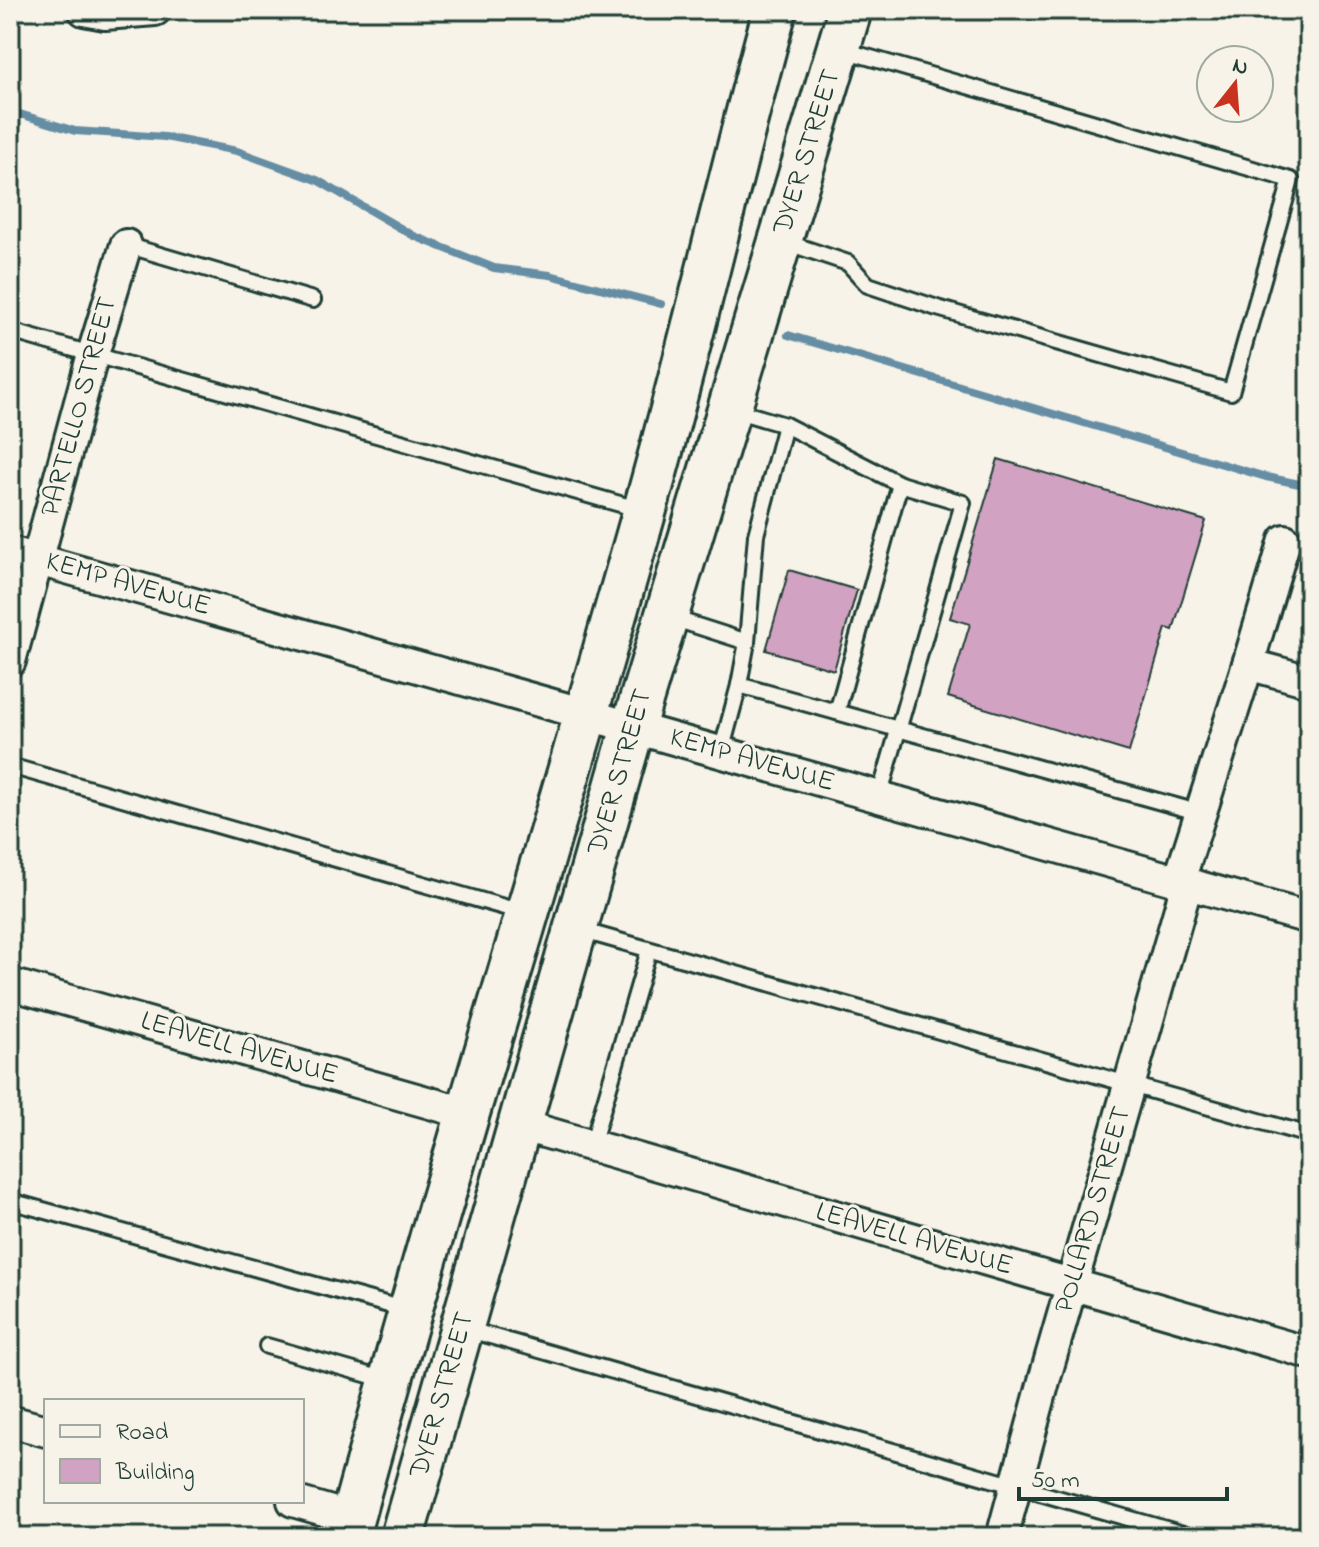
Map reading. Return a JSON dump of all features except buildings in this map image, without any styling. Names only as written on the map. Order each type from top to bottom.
[{"type":"main road","name":"DYER STREET","points":[[382,1533],[390,1381],[645,511],[775,10]]},
{"type":"main road","name":"DYER STREET","points":[[382,1533],[462,1328],[633,727],[845,29]]},
{"type":"main road","points":[[382,1533],[387,1512],[382,1494],[417,1373],[425,1323],[411,1305]]},
{"type":"street","points":[[84,10],[105,14],[155,10]]},
{"type":"street","name":"PARTELLO STREET","points":[[10,661],[24,556],[93,354],[126,245]]},
{"type":"street","name":"POLLARD STREET","points":[[1002,1537],[1130,1084],[1201,813],[1285,540]]},
{"type":"street","name":"KEMP AVENUE","points":[[24,556],[1309,918]]},
{"type":"street","points":[[1248,664],[1309,681]]},
{"type":"street","name":"LEAVELL AVENUE","points":[[10,984],[469,1114]]},
{"type":"street","name":"LEAVELL AVENUE","points":[[520,1125],[1309,1353]]},
{"type":"street","points":[[10,1421],[44,1430]]},
{"type":"street","points":[[299,1503],[382,1533]]},
{"type":"lane","points":[[781,240],[848,263],[868,285],[937,308],[1231,392],[1291,180],[845,29]]},
{"type":"lane","points":[[126,245],[313,300]]},
{"type":"lane","points":[[10,331],[645,511]]},
{"type":"lane","points":[[730,408],[785,425],[900,484],[963,503],[879,797]]},
{"type":"lane","points":[[721,752],[747,642],[756,535],[785,425]]},
{"type":"lane","points":[[837,712],[900,484]]},
{"type":"lane","points":[[667,617],[747,642]]},
{"type":"lane","points":[[739,685],[1201,813]]},
{"type":"lane","points":[[10,766],[529,914]]},
{"type":"lane","points":[[576,929],[1309,1135]]},
{"type":"lane","points":[[592,1145],[649,950]]},
{"type":"lane","points":[[10,1201],[411,1305]]},
{"type":"lane","points":[[462,1328],[1194,1537]]},
{"type":"lane","points":[[267,1346],[390,1381]]},
{"type":"waterway","points":[[10,111],[75,131],[165,137],[237,151],[317,180],[414,236],[494,268],[550,275],[661,304]]},
{"type":"waterway","points":[[788,335],[1266,477],[1309,486]]}]
